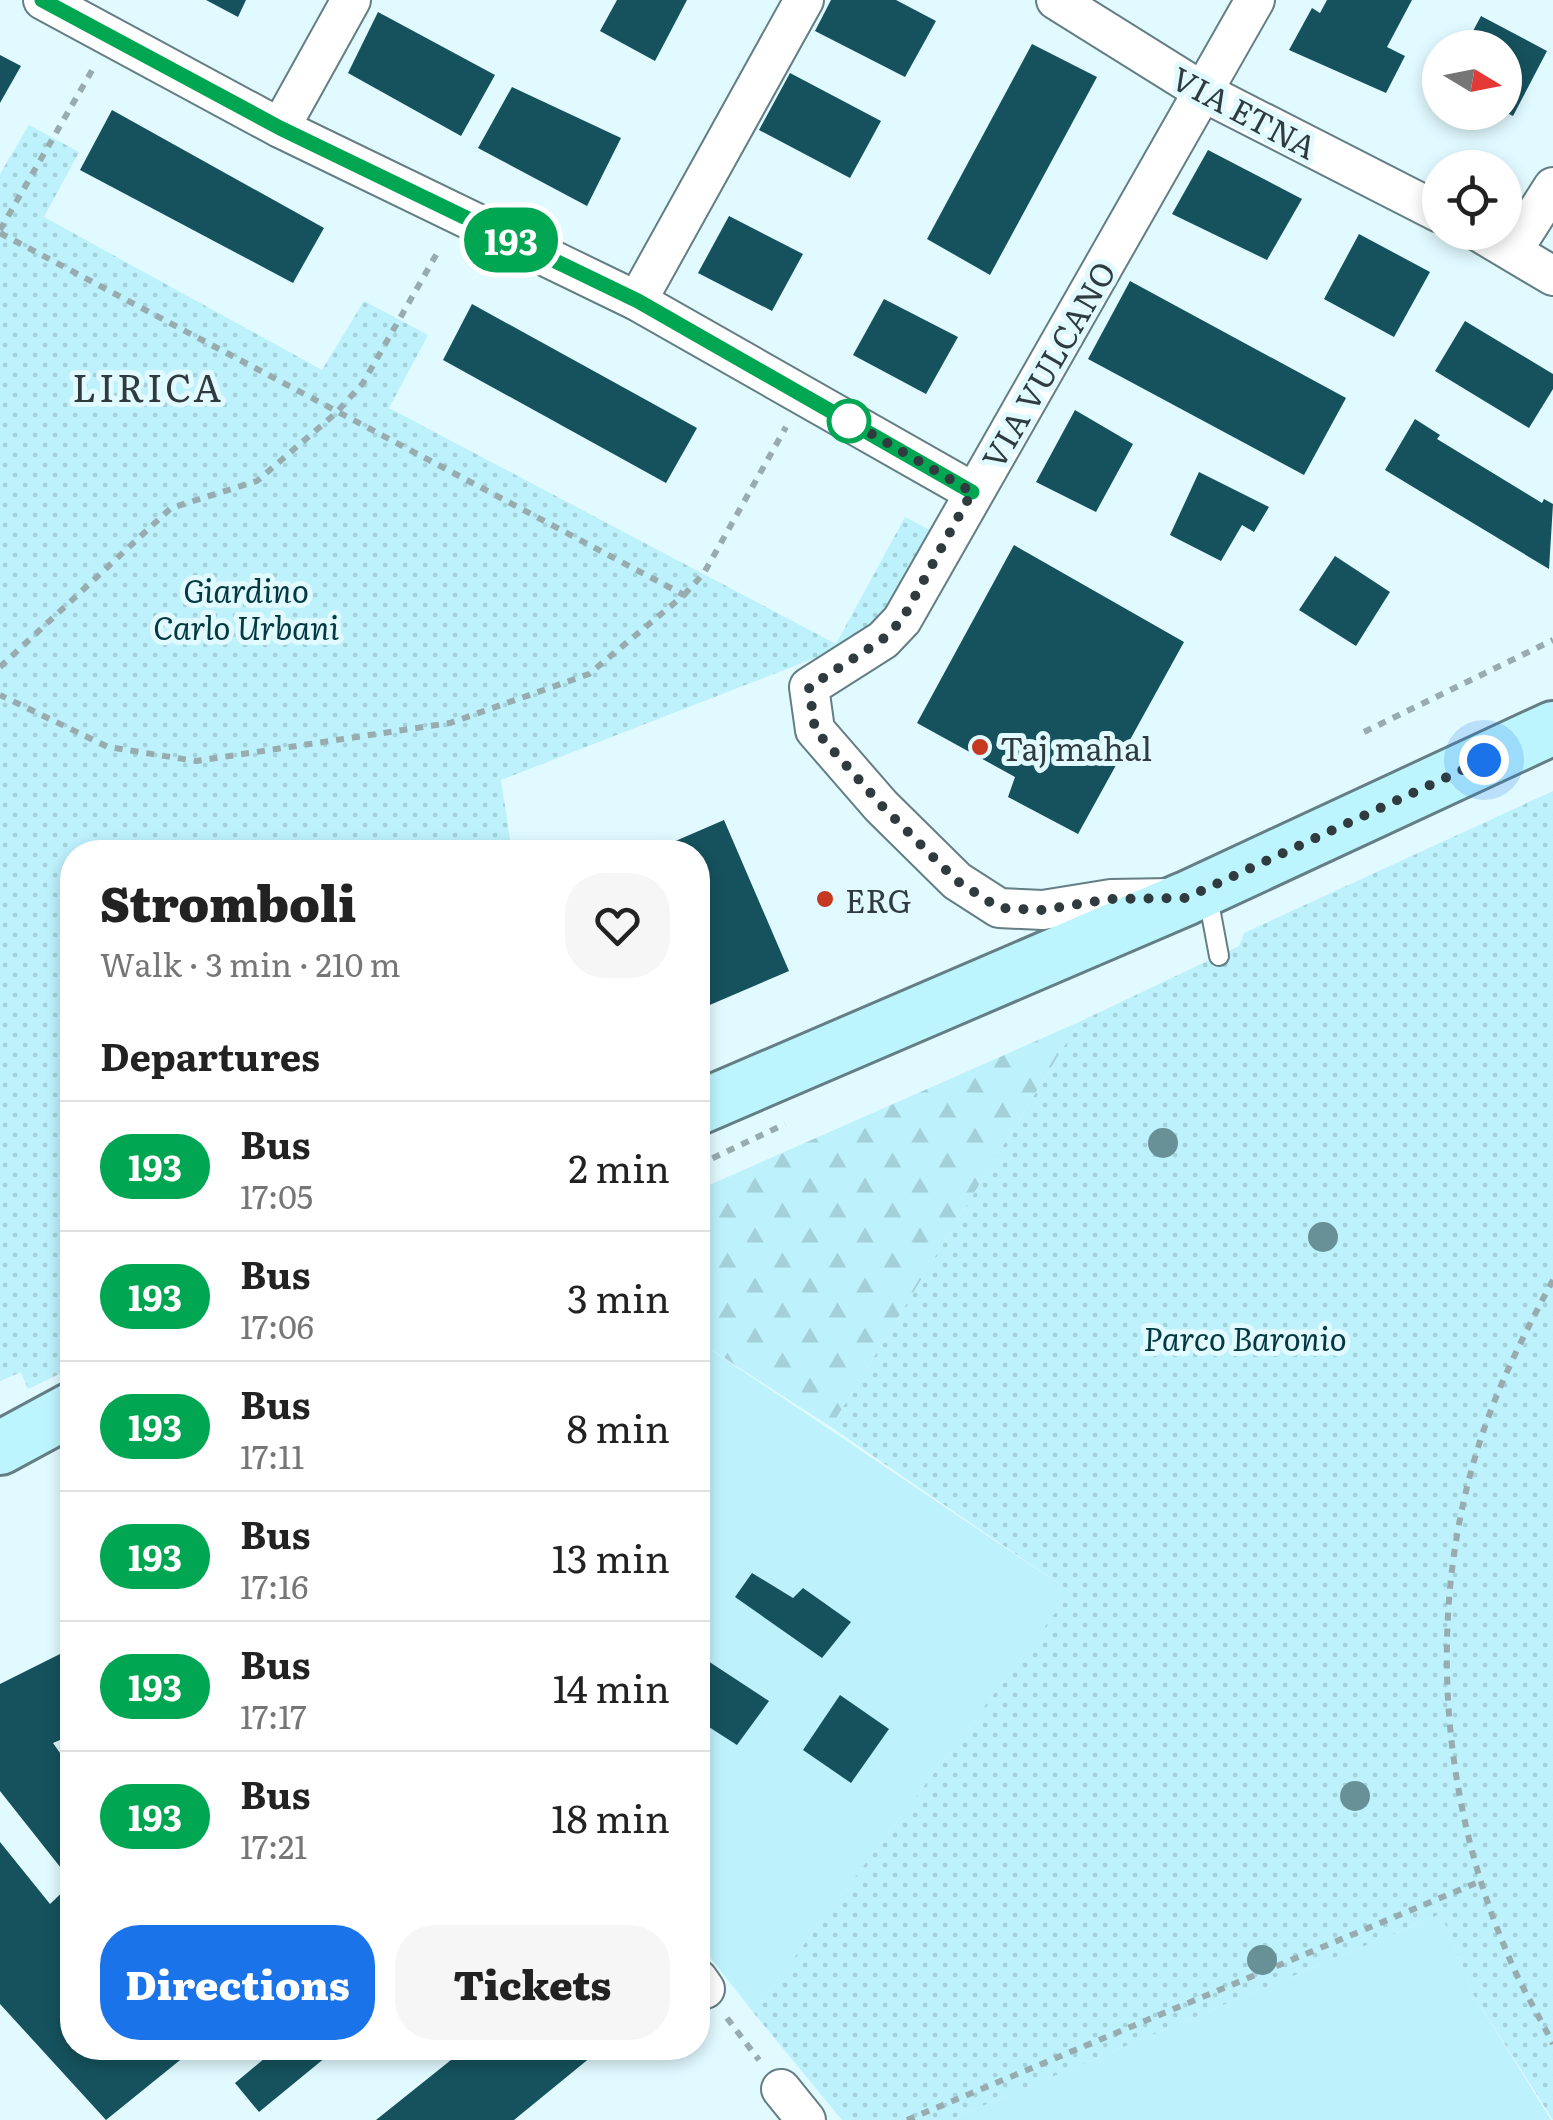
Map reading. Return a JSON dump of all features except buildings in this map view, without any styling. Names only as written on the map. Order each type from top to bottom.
[{"type":"main road","points":[[710,1103],[1197,893],[1553,728]]},
{"type":"main road","points":[[0,1448],[60,1416]]},
{"type":"street","points":[[42,0],[280,128],[638,301],[972,492]]},
{"type":"street","points":[[280,128],[350,0]]},
{"type":"street","points":[[638,301],[804,0]]},
{"type":"street","name":"VIA ETNA","points":[[1056,0],[1204,92],[1422,204]]},
{"type":"street","name":"VIA VULCANO","points":[[1197,893],[1110,899],[1042,910],[999,908],[957,881],[882,806],[815,730],[809,687],[882,640],[902,620],[1254,0]]},
{"type":"street","points":[[1522,236],[1553,187]]},
{"type":"street","points":[[1513,250],[1553,276]]},
{"type":"street","points":[[781,2089],[806,2120]]},
{"type":"lane","points":[[1197,893],[1218,956]]},
{"type":"path","points":[[112,37],[0,232],[684,595]]},
{"type":"path","points":[[0,667],[171,508],[257,480],[336,413],[362,383],[402,321],[458,214]]},
{"type":"path","points":[[0,695],[108,748],[196,762],[450,723],[589,674],[684,595],[704,573],[803,395]]},
{"type":"path","points":[[1364,732],[1553,640]]},
{"type":"path","points":[[1553,1280],[1511,1359],[1481,1439],[1454,1555],[1446,1657],[1453,1760],[1481,1881],[1508,1956],[1553,2044]]},
{"type":"path","points":[[906,2120],[1481,1881]]},
{"type":"path","points":[[710,1996],[781,2089]]},
{"type":"green space","name":"Giardino Carlo Urbani","points":[[29,125],[79,152],[44,217],[322,370],[364,301],[428,335],[389,408],[836,644],[905,517],[935,533],[890,603],[864,629],[825,654],[501,780],[510,840],[60,840],[60,1374],[28,1389],[21,1372],[0,1381],[0,174]]},
{"type":"green space","name":"Parco Baronio","points":[[1553,791],[1553,2120],[1473,1994],[1441,1914],[949,2120],[842,2120],[753,2012],[1071,1592],[831,1427],[1079,1022],[1239,946],[1244,933]]},
{"type":"green space","points":[[1079,1022],[831,1427],[710,1349],[710,1185]]},
{"type":"green space","points":[[710,1349],[1071,1592],[753,2012],[710,1957]]},
{"type":"green space","points":[[1441,1914],[1473,1994],[1551,2120],[949,2120]]},
{"type":"bus line","name":"193","points":[[42,0],[280,128],[638,301],[972,492]]},
{"type":"place","name":"Taj mahal","points":[[980,747]]},
{"type":"place","name":"ERG","points":[[825,899]]},
{"type":"district","name":"LIRICA","points":[[148,385]]},
{"type":"route","points":[[849,421],[837,414],[972,492],[902,620],[882,640],[809,687],[815,730],[882,806],[957,881],[999,908],[1042,910],[1110,899],[1186,898],[1484,760]]}]
